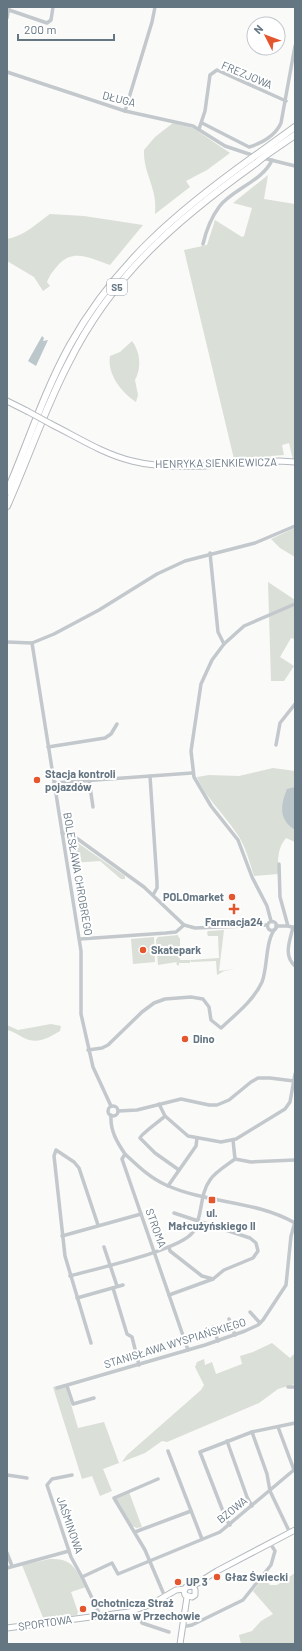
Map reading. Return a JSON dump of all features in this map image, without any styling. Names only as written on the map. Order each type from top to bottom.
[{"type":"highway","name":"S5","points":[[7,506],[68,364],[82,337],[107,299],[148,250],[166,233],[295,127]]},
{"type":"highway","name":"S5","points":[[264,153],[295,135]]},
{"type":"highway","name":"S5","points":[[7,492],[59,366],[83,324],[106,291],[146,243],[166,224],[200,195],[254,161]]},
{"type":"street","points":[[7,18],[9,9],[47,23],[51,20],[53,7]]},
{"type":"street","points":[[125,111],[152,22],[155,7]]},
{"type":"street","points":[[202,123],[249,146],[257,144],[277,131],[281,123],[286,101],[295,46]]},
{"type":"street","name":"FREZJOWA","points":[[199,129],[202,123],[210,75],[217,70],[286,101]]},
{"type":"street","name":"DŁUGA","points":[[7,72],[125,111],[182,123],[199,129],[225,146],[295,166]]},
{"type":"street","points":[[203,244],[207,229],[219,207],[262,173],[272,160]]},
{"type":"street","name":"HENRYKA SIENKIEWICZA","points":[[7,400],[113,455],[148,465],[174,466],[279,461],[295,462]]},
{"type":"street","points":[[7,642],[32,642],[54,634],[99,610],[162,572],[185,561],[210,553],[255,543],[295,526]]},
{"type":"street","points":[[210,553],[218,632],[224,644]]},
{"type":"street","points":[[276,927],[274,922],[271,921],[267,906],[252,877],[238,840],[211,806],[192,773],[191,750],[201,684],[212,660],[224,644],[236,632],[251,622],[295,604]]},
{"type":"street","name":"BOLESŁAWA CHROBREGO","points":[[32,642],[31,646],[80,939],[82,955],[80,1006],[88,1050],[95,1074],[111,1106]]},
{"type":"street","points":[[276,745],[280,724],[295,704]]},
{"type":"street","points":[[48,747],[105,738],[111,734],[117,724]]},
{"type":"street","points":[[54,783],[192,773]]},
{"type":"street","points":[[150,776],[157,882],[157,888],[153,895]]},
{"type":"street","points":[[89,780],[94,807]]},
{"type":"street","points":[[62,833],[67,833],[75,837],[153,895],[184,925],[196,928],[267,925],[271,921]]},
{"type":"street","points":[[280,864],[280,897],[288,926]]},
{"type":"street","points":[[80,939],[176,932],[184,925]]},
{"type":"street","points":[[267,925],[270,930],[270,941]]},
{"type":"street","points":[[270,930],[276,927],[288,926],[294,928],[287,952],[289,960],[295,966]]},
{"type":"street","points":[[88,1050],[102,1048],[108,1045],[150,1005],[165,999],[191,997],[203,999],[209,1007],[211,1020],[222,1028],[252,998],[260,986],[267,964],[272,932],[276,927]]},
{"type":"street","points":[[159,1104],[165,1116],[185,1134],[197,1138],[221,1142],[233,1140],[285,1109],[290,1102],[295,1074]]},
{"type":"street","points":[[118,1111],[116,1106],[111,1106],[108,1110],[111,1115],[117,1114],[118,1111],[137,1110],[181,1099],[209,1105],[217,1105],[225,1102],[258,1078],[270,1078],[294,1082]]},
{"type":"street","name":"STROMA","points":[[111,1115],[111,1125],[115,1139],[125,1154],[122,1159],[188,1350]]},
{"type":"street","points":[[165,1116],[154,1126],[142,1133],[140,1138],[155,1154],[179,1170]]},
{"type":"street","points":[[168,1186],[196,1146],[197,1138]]},
{"type":"street","points":[[233,1140],[235,1159]]},
{"type":"street","points":[[91,1343],[65,1256],[54,1156],[56,1150],[74,1162],[79,1168],[98,1226]]},
{"type":"street","points":[[125,1154],[148,1174],[168,1186],[204,1196],[264,1209],[280,1214],[295,1223]]},
{"type":"street","points":[[70,1276],[155,1252],[190,1237],[198,1221],[210,1179],[235,1159],[251,1162],[295,1160]]},
{"type":"street","points":[[170,1295],[213,1279],[224,1270],[253,1258],[258,1252],[258,1247],[254,1240],[250,1238],[174,1212]]},
{"type":"street","points":[[62,1236],[141,1214]]},
{"type":"street","name":"STANISŁAWA WYSPIAŃSKIEGO","points":[[57,1388],[218,1341],[250,1329],[260,1323],[286,1285],[291,1236],[295,1223]]},
{"type":"street","points":[[104,1247],[117,1286]]},
{"type":"street","points":[[169,1247],[170,1251],[202,1276],[213,1279]]},
{"type":"street","points":[[77,1298],[123,1285]]},
{"type":"street","points":[[113,1288],[126,1334],[132,1337],[139,1365]]},
{"type":"street","points":[[250,1312],[260,1323]]},
{"type":"street","points":[[229,1319],[235,1335]]},
{"type":"street","points":[[213,1327],[218,1341]]},
{"type":"street","points":[[67,1386],[72,1404],[94,1398]]},
{"type":"street","points":[[288,1387],[295,1387]]},
{"type":"street","points":[[230,1525],[226,1519],[200,1452],[252,1432],[295,1423]]},
{"type":"street","points":[[278,1427],[294,1470]]},
{"type":"street","points":[[252,1432],[269,1482],[270,1491],[290,1533]]},
{"type":"street","points":[[226,1441],[247,1497],[252,1506]]},
{"type":"street","points":[[168,1451],[202,1539]]},
{"type":"street","name":"BZOWA","points":[[82,1577],[112,1563],[118,1574],[150,1562],[230,1525],[294,1470]]},
{"type":"street","points":[[7,1475],[27,1478]]},
{"type":"street","name":"JAŚMINOWA","points":[[72,1475],[52,1480],[47,1485],[69,1551],[100,1616]]},
{"type":"street","points":[[158,1479],[114,1498],[114,1502],[135,1532],[165,1597]]},
{"type":"street","points":[[269,1482],[278,1484]]},
{"type":"street","points":[[135,1532],[191,1511]]},
{"type":"street","points":[[194,1588],[217,1571],[295,1530]]},
{"type":"street","points":[[181,1627],[185,1628],[192,1625],[236,1605],[243,1600],[272,1563],[275,1551],[270,1543]]},
{"type":"street","points":[[7,1568],[69,1551]]},
{"type":"street","points":[[7,1553],[12,1566]]},
{"type":"street","points":[[180,1644],[181,1627],[188,1586],[194,1588]]},
{"type":"street","points":[[187,1594],[195,1594],[194,1588]]},
{"type":"street","name":"SPORTOWA","points":[[7,1628],[135,1610],[175,1592],[187,1594]]},
{"type":"street","points":[[135,1610],[142,1623],[168,1632]]},
{"type":"shaded area","points":[[173,123],[193,128],[230,153],[207,170],[186,181],[190,187],[155,214],[153,189],[144,159],[144,150],[155,137]]},
{"type":"shaded area","points":[[268,175],[264,199],[295,204],[295,460],[293,460],[289,443],[282,445],[284,455],[271,456],[270,459],[252,457],[234,459],[184,250],[207,245],[215,220],[242,237],[244,236],[252,208],[233,203]]},
{"type":"shaded area","points":[[50,214],[84,216],[143,225],[110,265],[83,256],[65,259],[49,277],[47,282],[50,286],[43,291],[34,277],[7,261],[7,239],[19,235],[35,226]]},
{"type":"shaded area","points":[[42,336],[44,338],[43,341],[48,340],[36,366],[28,361]]},
{"type":"shaded area","points":[[132,341],[137,350],[139,360],[139,370],[135,380],[138,395],[136,402],[120,388],[116,382],[110,363],[110,356],[120,352]]},
{"type":"shaded area","points":[[295,528],[295,557],[280,548],[271,539]]},
{"type":"shaded area","points":[[268,582],[295,600],[295,639],[291,638],[280,657],[294,666],[284,681],[271,681]]},
{"type":"shaded area","points":[[273,768],[295,771],[295,842],[286,838],[283,842],[279,855],[278,874],[254,876],[241,841],[201,785],[197,777],[209,775],[239,776]]},
{"type":"shaded area","points":[[295,787],[295,830],[286,822],[282,812],[282,807],[287,789]]},
{"type":"shaded area","points":[[75,841],[125,876],[125,879],[121,879],[100,861],[71,863],[68,842]]},
{"type":"shaded area","points":[[224,930],[219,971],[235,969],[224,971],[217,975],[216,961],[191,962],[190,960],[219,958],[218,936],[208,936],[207,933],[208,931]]},
{"type":"shaded area","points":[[178,935],[180,938],[180,960],[190,960],[190,963],[179,963],[179,966],[176,964],[177,962],[158,965],[156,940],[158,937]]},
{"type":"shaded area","name":"Skatepark","points":[[154,937],[155,962],[133,964],[131,939]]},
{"type":"shaded area","points":[[51,1024],[61,1026],[60,1031],[46,1039],[37,1041],[32,1041],[7,1030],[7,1025],[18,1030]]},
{"type":"shaded area","points":[[272,1343],[290,1358],[295,1353],[295,1384],[278,1389],[259,1403],[167,1442],[162,1441],[145,1453],[122,1462],[127,1455],[201,1390],[204,1385],[195,1367],[197,1362],[204,1359],[205,1365],[212,1362],[216,1374],[242,1364],[240,1356]]},
{"type":"shaded area","points":[[65,1384],[78,1428],[104,1422],[119,1463],[103,1469],[112,1491],[100,1496],[92,1476],[82,1479],[53,1387]]},
{"type":"shaded area","points":[[129,1492],[142,1527],[137,1528],[132,1526],[116,1500],[116,1498]]},
{"type":"shaded area","points":[[50,1559],[64,1560],[69,1563],[76,1570],[86,1587],[71,1592],[78,1612],[77,1615],[44,1620],[22,1565]]},
{"type":"shaded area","points":[[295,1573],[295,1644],[241,1644],[239,1635],[252,1631],[261,1621],[273,1614],[253,1591],[264,1577],[270,1585],[277,1585]]},
{"type":"place","name":"Stacja kontroli pojazdów","points":[[37,780]]},
{"type":"place","name":"POLOmarket","points":[[232,897]]},
{"type":"place","name":"Farmacja24","points":[[234,909]]},
{"type":"place","name":"Skatepark","points":[[143,950]]},
{"type":"place","name":"Dino","points":[[185,1039]]},
{"type":"place","name":"ul. Małcużyńskiego II","points":[[212,1200]]},
{"type":"place","name":"Głaz Świecki","points":[[217,1577]]},
{"type":"place","name":"UP 3","points":[[178,1582]]},
{"type":"place","name":"Ochotnicza Straż Pożarna w Przechowie","points":[[83,1609]]}]
